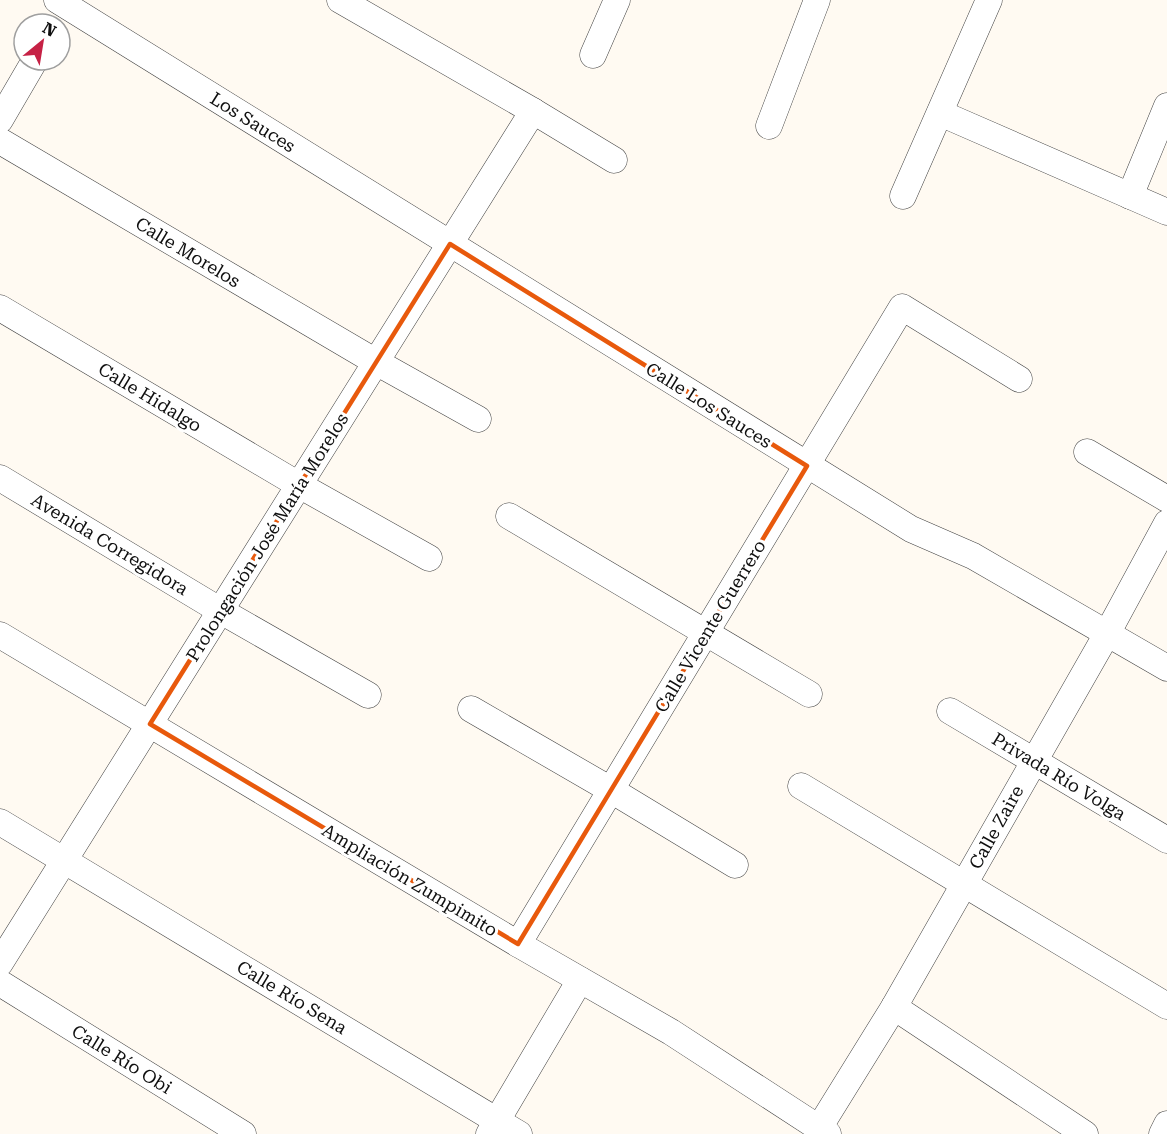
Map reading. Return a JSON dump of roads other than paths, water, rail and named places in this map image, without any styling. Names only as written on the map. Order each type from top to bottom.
[{"type":"street","points":[[340,0],[614,160]]},
{"type":"street","points":[[593,55],[617,0]]},
{"type":"street","points":[[769,126],[817,0]]},
{"type":"street","points":[[903,196],[990,0]]},
{"type":"street","name":"Los Sauces","points":[[63,8],[450,244]]},
{"type":"street","points":[[0,120],[29,72]]},
{"type":"street","points":[[1130,196],[1167,106]]},
{"type":"street","name":"Prolongación José María Morelos","points":[[0,963],[533,111]]},
{"type":"street","points":[[940,113],[1167,212]]},
{"type":"street","name":"Calle Morelos","points":[[0,141],[376,363],[478,419]]},
{"type":"street","name":"Calle Los Sauces","points":[[450,244],[911,529],[973,556],[1167,668]]},
{"type":"street","name":"Calle Vicente Guerrero","points":[[518,944],[902,307],[1019,379]]},
{"type":"street","name":"Calle Hidalgo","points":[[0,308],[299,485],[429,558]]},
{"type":"street","points":[[1087,453],[1167,499]]},
{"type":"street","name":"Avenida Corregidora","points":[[0,478],[368,695]]},
{"type":"street","points":[[509,516],[809,694]]},
{"type":"street","name":"Calle Zaire","points":[[823,1131],[1108,633],[1167,523]]},
{"type":"street","name":"Ampliación Zumpimito","points":[[0,635],[518,944],[671,1032],[823,1131]]},
{"type":"street","points":[[471,709],[735,865]]},
{"type":"street","name":"Privada Río Volga","points":[[950,711],[1167,840]]},
{"type":"street","points":[[801,786],[1167,1006]]},
{"type":"street","name":"Calle Río Sena","points":[[0,822],[406,1065],[493,1128],[519,1134]]},
{"type":"street","points":[[493,1128],[580,980]]},
{"type":"street","name":"Calle Río Obi","points":[[0,983],[243,1134]]},
{"type":"street","points":[[894,1007],[1085,1134]]},
{"type":"street","points":[[1162,1134],[1167,1124]]}]
